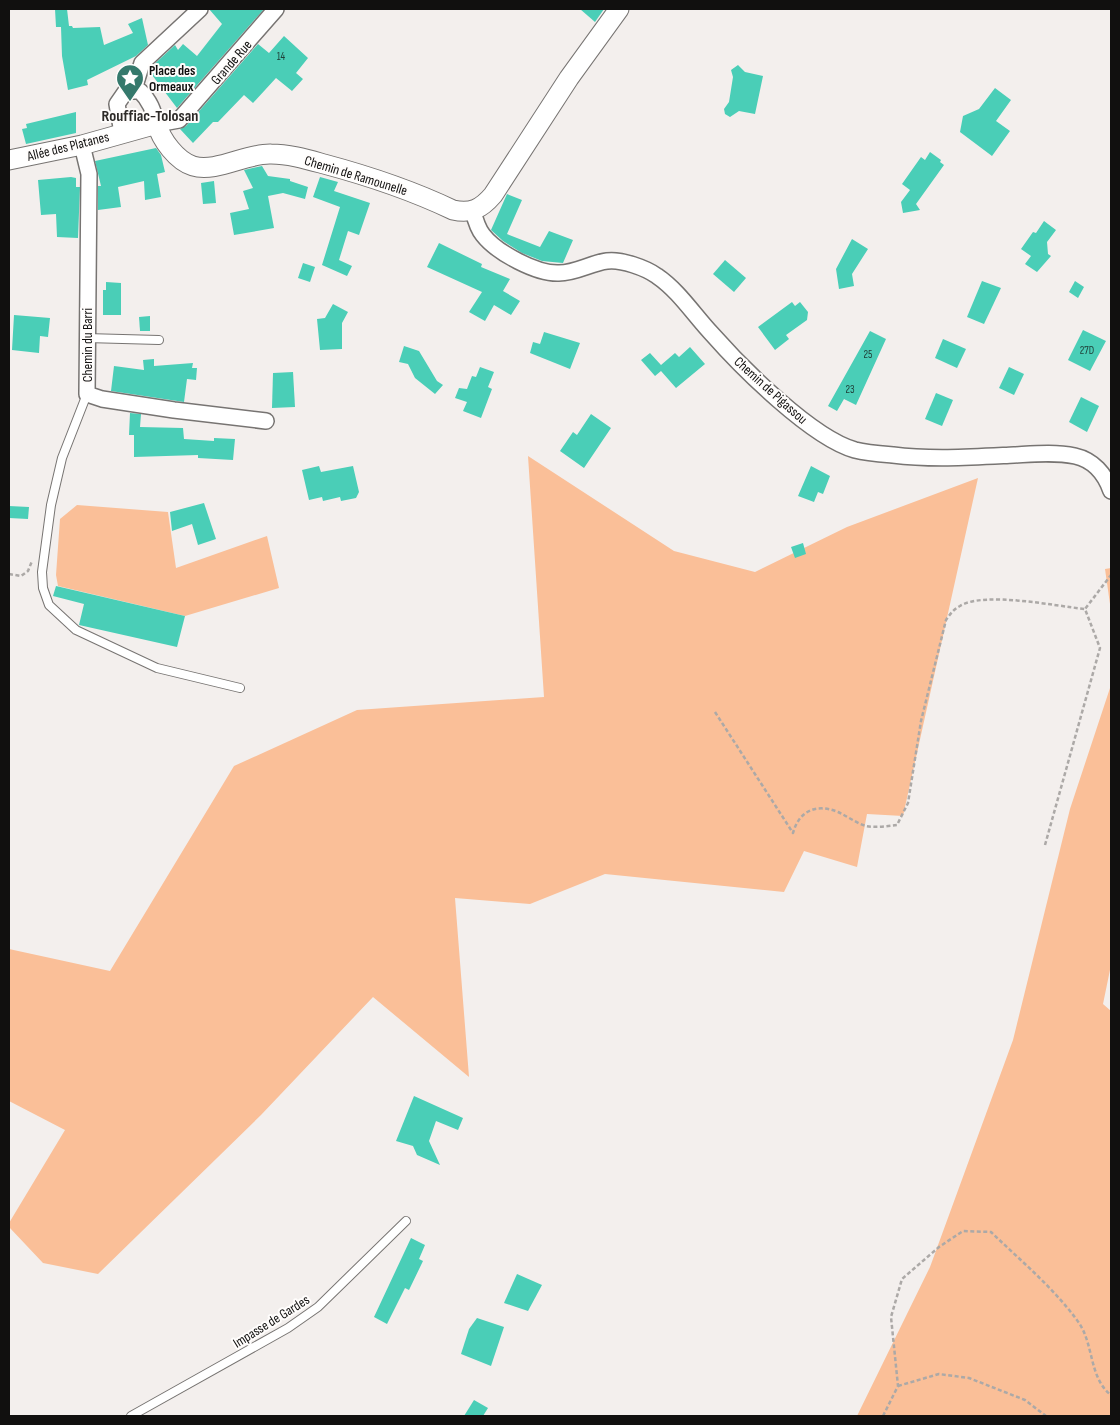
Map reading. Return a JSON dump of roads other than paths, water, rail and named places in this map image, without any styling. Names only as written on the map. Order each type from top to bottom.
[{"type":"street","points":[[134,89],[142,63],[200,9]]},
{"type":"street","name":"Grande Rue","points":[[156,124],[179,120],[276,9]]},
{"type":"street","points":[[473,211],[484,205],[493,195],[569,78],[619,9]]},
{"type":"street","points":[[122,133],[118,104],[126,91],[140,90],[148,98],[153,107],[156,124]]},
{"type":"street","name":"Allée des Platanes","points":[[9,160],[82,145],[156,124]]},
{"type":"street","name":"Chemin de Ramounelle","points":[[156,124],[159,134],[179,157],[184,162],[196,166],[208,167],[256,154],[290,155],[368,176],[453,210],[466,213],[473,211]]},
{"type":"street","name":"Chemin du Barri","points":[[82,145],[89,174],[86,338],[87,394],[102,399],[156,408],[266,421]]},
{"type":"street","name":"Chemin de Pigassou","points":[[473,211],[482,234],[492,244],[530,267],[545,273],[560,274],[582,270],[607,261],[631,264],[657,276],[687,304],[712,335],[770,391],[815,429],[854,450],[894,456],[1048,454],[1076,456],[1097,467],[1106,479],[1111,491]]},
{"type":"lane","points":[[86,338],[159,340]]},
{"type":"lane","points":[[87,394],[62,458],[51,505],[42,572],[43,588],[49,605],[76,630],[157,668],[240,688]]},
{"type":"lane","name":"Impasse de Gardes","points":[[131,1416],[288,1328],[318,1307],[406,1221]]},
{"type":"place","name":"Place des Ormeaux","points":[[130,102]]},
{"type":"district","name":"Rouffiac-Tolosan","points":[[150,115]]}]
